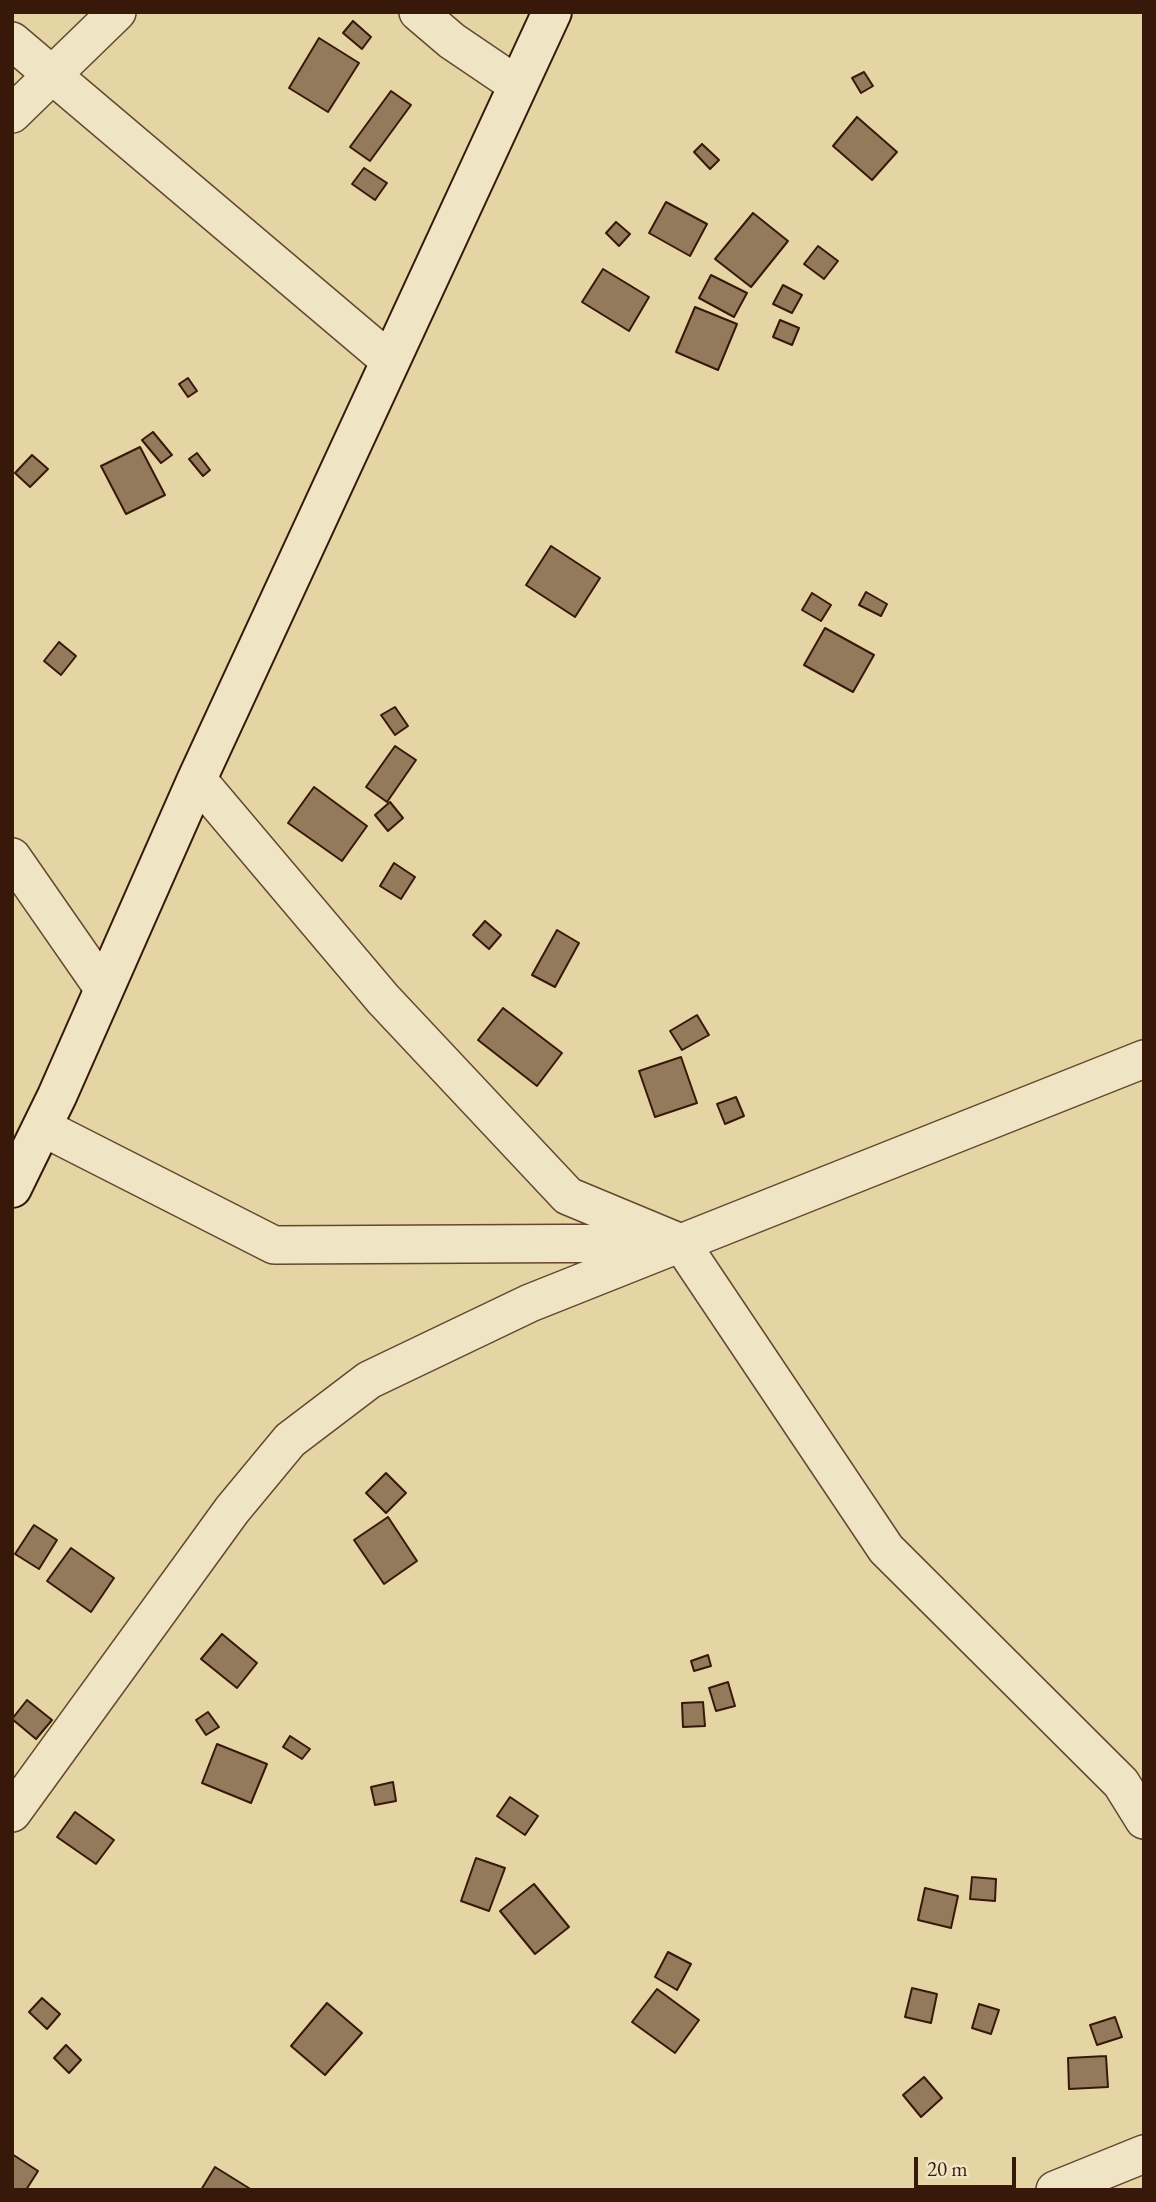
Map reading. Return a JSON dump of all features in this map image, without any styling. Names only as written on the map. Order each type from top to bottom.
[{"type":"main road","points":[[12,1188],[197,779],[552,12]]},
{"type":"street","points":[[12,114],[117,12]]},
{"type":"street","points":[[418,12],[453,41],[517,85]]},
{"type":"street","points":[[12,41],[390,361]]},
{"type":"street","points":[[197,779],[383,999],[568,1196],[681,1243],[886,1549],[1121,1783],[1144,1820]]},
{"type":"street","points":[[12,857],[103,988]]},
{"type":"street","points":[[12,1813],[232,1510],[290,1440],[369,1380],[530,1303],[681,1243],[1141,1050]]},
{"type":"street","points":[[41,1127],[274,1245],[681,1243]]},
{"type":"street","points":[[1087,1749],[1144,1777]]},
{"type":"street","points":[[1055,2190],[1144,2154]]},
{"type":"building","points":[[353,21],[371,37],[362,49],[343,33]]},
{"type":"building","points":[[319,38],[359,63],[328,112],[289,88]]},
{"type":"building","points":[[864,72],[873,86],[861,93],[852,78]]},
{"type":"building","points":[[391,91],[411,105],[370,161],[350,147]]},
{"type":"building","points":[[857,117],[897,152],[872,180],[833,146]]},
{"type":"building","points":[[702,144],[719,160],[710,169],[694,152]]},
{"type":"building","points":[[364,168],[387,183],[375,200],[352,184]]},
{"type":"building","points":[[666,202],[707,224],[690,256],[649,233]]},
{"type":"building","points":[[753,213],[788,241],[751,287],[715,259]]},
{"type":"building","points":[[616,222],[630,234],[619,246],[606,233]]},
{"type":"building","points":[[818,246],[838,261],[824,279],[804,264]]},
{"type":"building","points":[[603,269],[649,297],[629,331],[582,302]]},
{"type":"building","points":[[711,275],[747,293],[734,317],[699,298]]},
{"type":"building","points":[[783,285],[802,295],[792,313],[773,304]]},
{"type":"building","points":[[695,307],[737,324],[718,370],[676,352]]},
{"type":"building","points":[[780,320],[799,328],[792,345],[773,337]]},
{"type":"building","points":[[188,378],[197,391],[188,397],[179,384]]},
{"type":"building","points":[[153,432],[172,455],[161,463],[142,440]]},
{"type":"building","points":[[140,447],[165,495],[126,514],[101,466]]},
{"type":"building","points":[[197,453],[210,470],[203,476],[189,459]]},
{"type":"building","points":[[32,455],[48,469],[30,487],[15,473]]},
{"type":"building","points":[[551,546],[600,578],[575,617],[526,585]]},
{"type":"building","points":[[866,592],[887,604],[881,616],[859,605]]},
{"type":"building","points":[[812,593],[831,605],[821,621],[802,610]]},
{"type":"building","points":[[825,628],[874,655],[853,692],[804,665]]},
{"type":"building","points":[[59,642],[76,656],[61,675],[44,661]]},
{"type":"building","points":[[395,707],[408,726],[395,735],[381,715]]},
{"type":"building","points":[[395,746],[416,760],[387,802],[366,787]]},
{"type":"building","points":[[314,787],[367,826],[342,861],[288,823]]},
{"type":"building","points":[[390,802],[403,818],[388,831],[375,815]]},
{"type":"building","points":[[394,863],[415,877],[401,899],[380,886]]},
{"type":"building","points":[[485,921],[501,935],[489,949],[473,935]]},
{"type":"building","points":[[557,930],[579,943],[555,987],[532,975]]},
{"type":"building","points":[[503,1008],[562,1053],[537,1086],[478,1040]]},
{"type":"building","points":[[697,1015],[709,1035],[682,1050],[670,1031]]},
{"type":"building","points":[[681,1057],[697,1103],[655,1117],[639,1071]]},
{"type":"building","points":[[736,1097],[744,1116],[725,1124],[717,1104]]},
{"type":"building","points":[[386,1473],[406,1493],[386,1513],[366,1493]]},
{"type":"building","points":[[388,1517],[417,1561],[384,1584],[354,1540]]},
{"type":"building","points":[[34,1525],[57,1540],[39,1569],[15,1554]]},
{"type":"building","points":[[71,1548],[114,1578],[91,1612],[47,1581]]},
{"type":"building","points":[[222,1634],[257,1663],[237,1688],[201,1659]]},
{"type":"building","points":[[708,1655],[711,1666],[694,1671],[691,1661]]},
{"type":"building","points":[[728,1682],[735,1706],[716,1711],[709,1688]]},
{"type":"building","points":[[27,1700],[52,1720],[36,1739],[12,1719]]},
{"type":"building","points":[[703,1702],[705,1726],[683,1727],[682,1703]]},
{"type":"building","points":[[208,1712],[219,1727],[206,1735],[196,1720]]},
{"type":"building","points":[[290,1736],[310,1749],[302,1759],[283,1747]]},
{"type":"building","points":[[217,1744],[267,1764],[251,1803],[202,1783]]},
{"type":"building","points":[[393,1782],[396,1801],[375,1805],[371,1787]]},
{"type":"building","points":[[510,1797],[538,1816],[525,1835],[497,1816]]},
{"type":"building","points":[[75,1812],[114,1840],[96,1864],[57,1837]]},
{"type":"building","points":[[476,1858],[505,1868],[489,1911],[461,1901]]},
{"type":"building","points":[[972,1877],[996,1879],[995,1901],[970,1899]]},
{"type":"building","points":[[534,1884],[569,1927],[535,1954],[500,1911]]},
{"type":"building","points":[[925,1888],[958,1896],[951,1928],[918,1920]]},
{"type":"building","points":[[668,1952],[691,1964],[677,1990],[655,1977]]},
{"type":"building","points":[[912,1988],[937,1994],[931,2023],[905,2017]]},
{"type":"building","points":[[657,1989],[699,2020],[675,2053],[632,2022]]},
{"type":"building","points":[[42,1998],[60,2014],[47,2029],[29,2012]]},
{"type":"building","points":[[327,2003],[362,2033],[325,2075],[291,2046]]},
{"type":"building","points":[[979,2004],[999,2010],[991,2034],[972,2028]]},
{"type":"building","points":[[1115,2017],[1122,2037],[1097,2045],[1090,2025]]},
{"type":"building","points":[[66,2045],[81,2060],[69,2073],[54,2058]]},
{"type":"building","points":[[1106,2056],[1108,2087],[1069,2089],[1068,2058]]},
{"type":"building","points":[[924,2077],[942,2098],[921,2117],[903,2095]]},
{"type":"building","points":[[12,2154],[38,2171],[26,2190],[12,2190]]},
{"type":"building","points":[[215,2167],[252,2190],[201,2190]]}]
